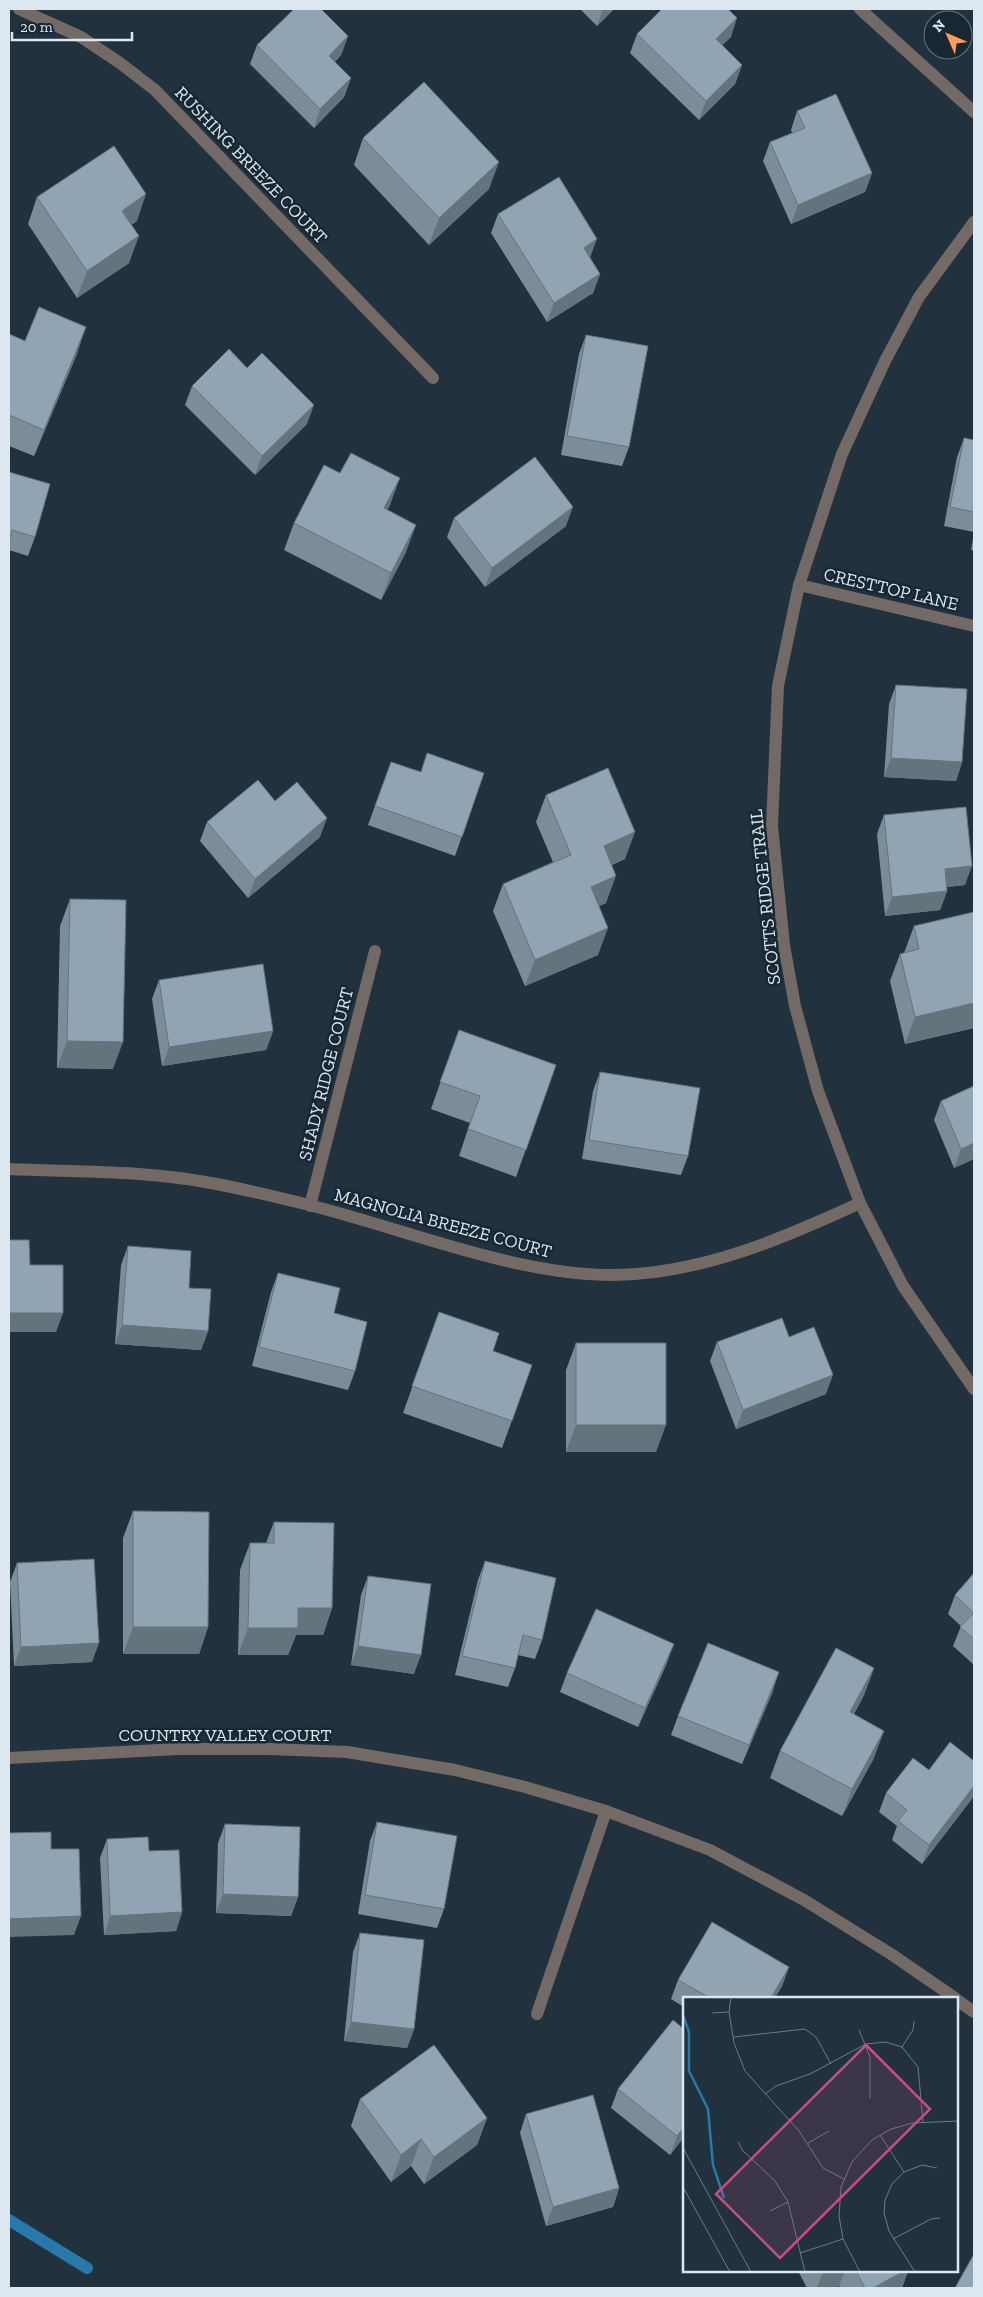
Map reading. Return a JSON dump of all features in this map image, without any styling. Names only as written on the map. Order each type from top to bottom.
[{"type":"street","name":"RUSHING BREEZE COURT","points":[[19,9],[81,38],[120,62],[155,90],[433,378]]},
{"type":"street","points":[[860,9],[974,112]]},
{"type":"street","name":"SCOTTS RIDGE TRAIL","points":[[974,222],[919,297],[885,361],[842,454],[799,585],[778,686],[772,826],[784,945],[795,1006],[818,1092],[860,1203],[902,1286],[974,1390]]},
{"type":"street","name":"CRESTTOP LANE","points":[[799,585],[974,626]]},
{"type":"street","name":"SHADY RIDGE COURT","points":[[310,1206],[375,950]]},
{"type":"street","name":"MAGNOLIA BREEZE COURT","points":[[9,1169],[149,1175],[201,1181],[310,1206],[484,1254],[558,1271],[613,1275],[658,1272],[696,1266],[730,1256],[813,1225],[860,1203]]},
{"type":"street","name":"COUNTRY VALLEY COURT","points":[[9,1758],[178,1749],[270,1748],[347,1752],[464,1772],[525,1787],[606,1811],[710,1850],[804,1900],[891,1954],[953,1997]]},
{"type":"street","points":[[536,2014],[606,1811]]},
{"type":"street","name":"COUNTRY VALLEY COURT","points":[[958,2000],[974,2012]]},
{"type":"building","points":[[294,9],[321,9],[348,36],[329,56],[351,78],[320,109],[257,45]]},
{"type":"building","points":[[662,9],[728,9],[737,18],[716,39],[742,65],[706,101],[637,34]]},
{"type":"building","points":[[424,82],[499,162],[439,218],[363,138]]},
{"type":"building","points":[[836,94],[872,173],[798,205],[770,142],[805,128],[797,111]]},
{"type":"building","points":[[114,146],[146,194],[122,211],[139,236],[87,271],[37,197]]},
{"type":"building","points":[[559,177],[597,239],[584,248],[600,274],[554,303],[498,214]]},
{"type":"building","points":[[39,307],[86,327],[44,430],[9,415],[9,334],[25,341]]},
{"type":"building","points":[[586,335],[648,346],[629,447],[567,436]]},
{"type":"building","points":[[229,349],[247,368],[262,353],[314,405],[262,456],[192,386]]},
{"type":"building","points":[[964,438],[974,440],[974,512],[950,507]]},
{"type":"building","points":[[351,453],[400,478],[384,508],[416,525],[391,573],[294,523],[324,465],[340,473]]},
{"type":"building","points":[[535,457],[573,507],[492,568],[454,518]]},
{"type":"building","points":[[9,472],[50,484],[35,537],[12,530],[9,542]]},
{"type":"building","points":[[896,685],[967,689],[962,762],[891,758]]},
{"type":"building","points":[[427,753],[484,773],[462,837],[375,806],[391,762],[421,772]]},
{"type":"building","points":[[608,768],[635,832],[604,846],[616,876],[591,887],[608,928],[535,960],[503,884],[571,855],[546,795]]},
{"type":"building","points":[[258,780],[275,801],[297,782],[327,818],[255,879],[207,822]]},
{"type":"building","points":[[966,807],[972,866],[945,869],[947,891],[892,897],[884,815]]},
{"type":"building","points":[[70,899],[126,900],[123,1042],[67,1041]]},
{"type":"building","points":[[974,912],[974,1003],[915,1017],[900,954],[919,949],[914,926]]},
{"type":"building","points":[[263,964],[273,1031],[169,1047],[159,980]]},
{"type":"building","points":[[459,1030],[556,1065],[526,1150],[468,1129],[480,1096],[440,1082]]},
{"type":"building","points":[[600,1072],[700,1088],[688,1156],[589,1140]]},
{"type":"building","points":[[974,1086],[974,1143],[961,1149],[941,1101]]},
{"type":"building","points":[[9,1240],[29,1240],[30,1265],[63,1265],[63,1313],[9,1313]]},
{"type":"building","points":[[128,1246],[191,1251],[189,1288],[211,1289],[208,1331],[122,1325]]},
{"type":"building","points":[[278,1273],[340,1288],[334,1313],[367,1322],[355,1371],[259,1347]]},
{"type":"building","points":[[439,1312],[499,1333],[493,1351],[532,1365],[512,1421],[412,1386]]},
{"type":"building","points":[[782,1318],[789,1337],[814,1327],[833,1375],[743,1410],[717,1342]]},
{"type":"building","points":[[576,1343],[666,1343],[666,1425],[576,1425]]},
{"type":"building","points":[[133,1511],[209,1512],[208,1627],[133,1627]]},
{"type":"building","points":[[274,1522],[334,1523],[332,1608],[298,1608],[298,1628],[248,1628],[250,1543],[274,1543]]},
{"type":"building","points":[[94,1559],[99,1643],[21,1647],[17,1563]]},
{"type":"building","points":[[485,1561],[556,1578],[542,1640],[523,1635],[515,1668],[462,1656]]},
{"type":"building","points":[[974,1573],[974,1613],[955,1595]]},
{"type":"building","points":[[368,1576],[431,1584],[421,1655],[358,1646]]},
{"type":"building","points":[[596,1609],[674,1644],[645,1708],[567,1673]]},
{"type":"building","points":[[974,1613],[974,1639],[960,1627]]},
{"type":"building","points":[[708,1643],[779,1672],[749,1745],[678,1716]]},
{"type":"building","points":[[836,1648],[874,1668],[850,1712],[884,1731],[852,1789],[780,1751]]},
{"type":"building","points":[[950,1742],[974,1761],[974,1786],[929,1845],[898,1821],[907,1810],[886,1793],[913,1758],[929,1770]]},
{"type":"building","points":[[377,1822],[457,1836],[444,1909],[365,1895]]},
{"type":"building","points":[[225,1824],[300,1827],[298,1897],[223,1894]]},
{"type":"building","points":[[51,1832],[51,1849],[79,1849],[81,1916],[9,1919],[9,1833]]},
{"type":"building","points":[[148,1837],[149,1851],[179,1850],[182,1912],[110,1916],[107,1839]]},
{"type":"building","points":[[712,1922],[789,1967],[772,1997],[708,1997],[678,1980]]},
{"type":"building","points":[[360,1933],[424,1940],[414,2029],[351,2022]]},
{"type":"building","points":[[673,2020],[683,2028],[683,2128],[677,2136],[618,2089]]},
{"type":"building","points":[[434,2045],[487,2118],[434,2157],[421,2139],[401,2155],[360,2099]]},
{"type":"building","points":[[593,2095],[619,2188],[553,2207],[526,2114]]},
{"type":"building","points":[[974,2254],[974,2288],[955,2288]]},
{"type":"building","points":[[857,2272],[902,2272],[873,2288],[865,2288]]},
{"type":"waterway","points":[[9,2220],[87,2268]]}]
